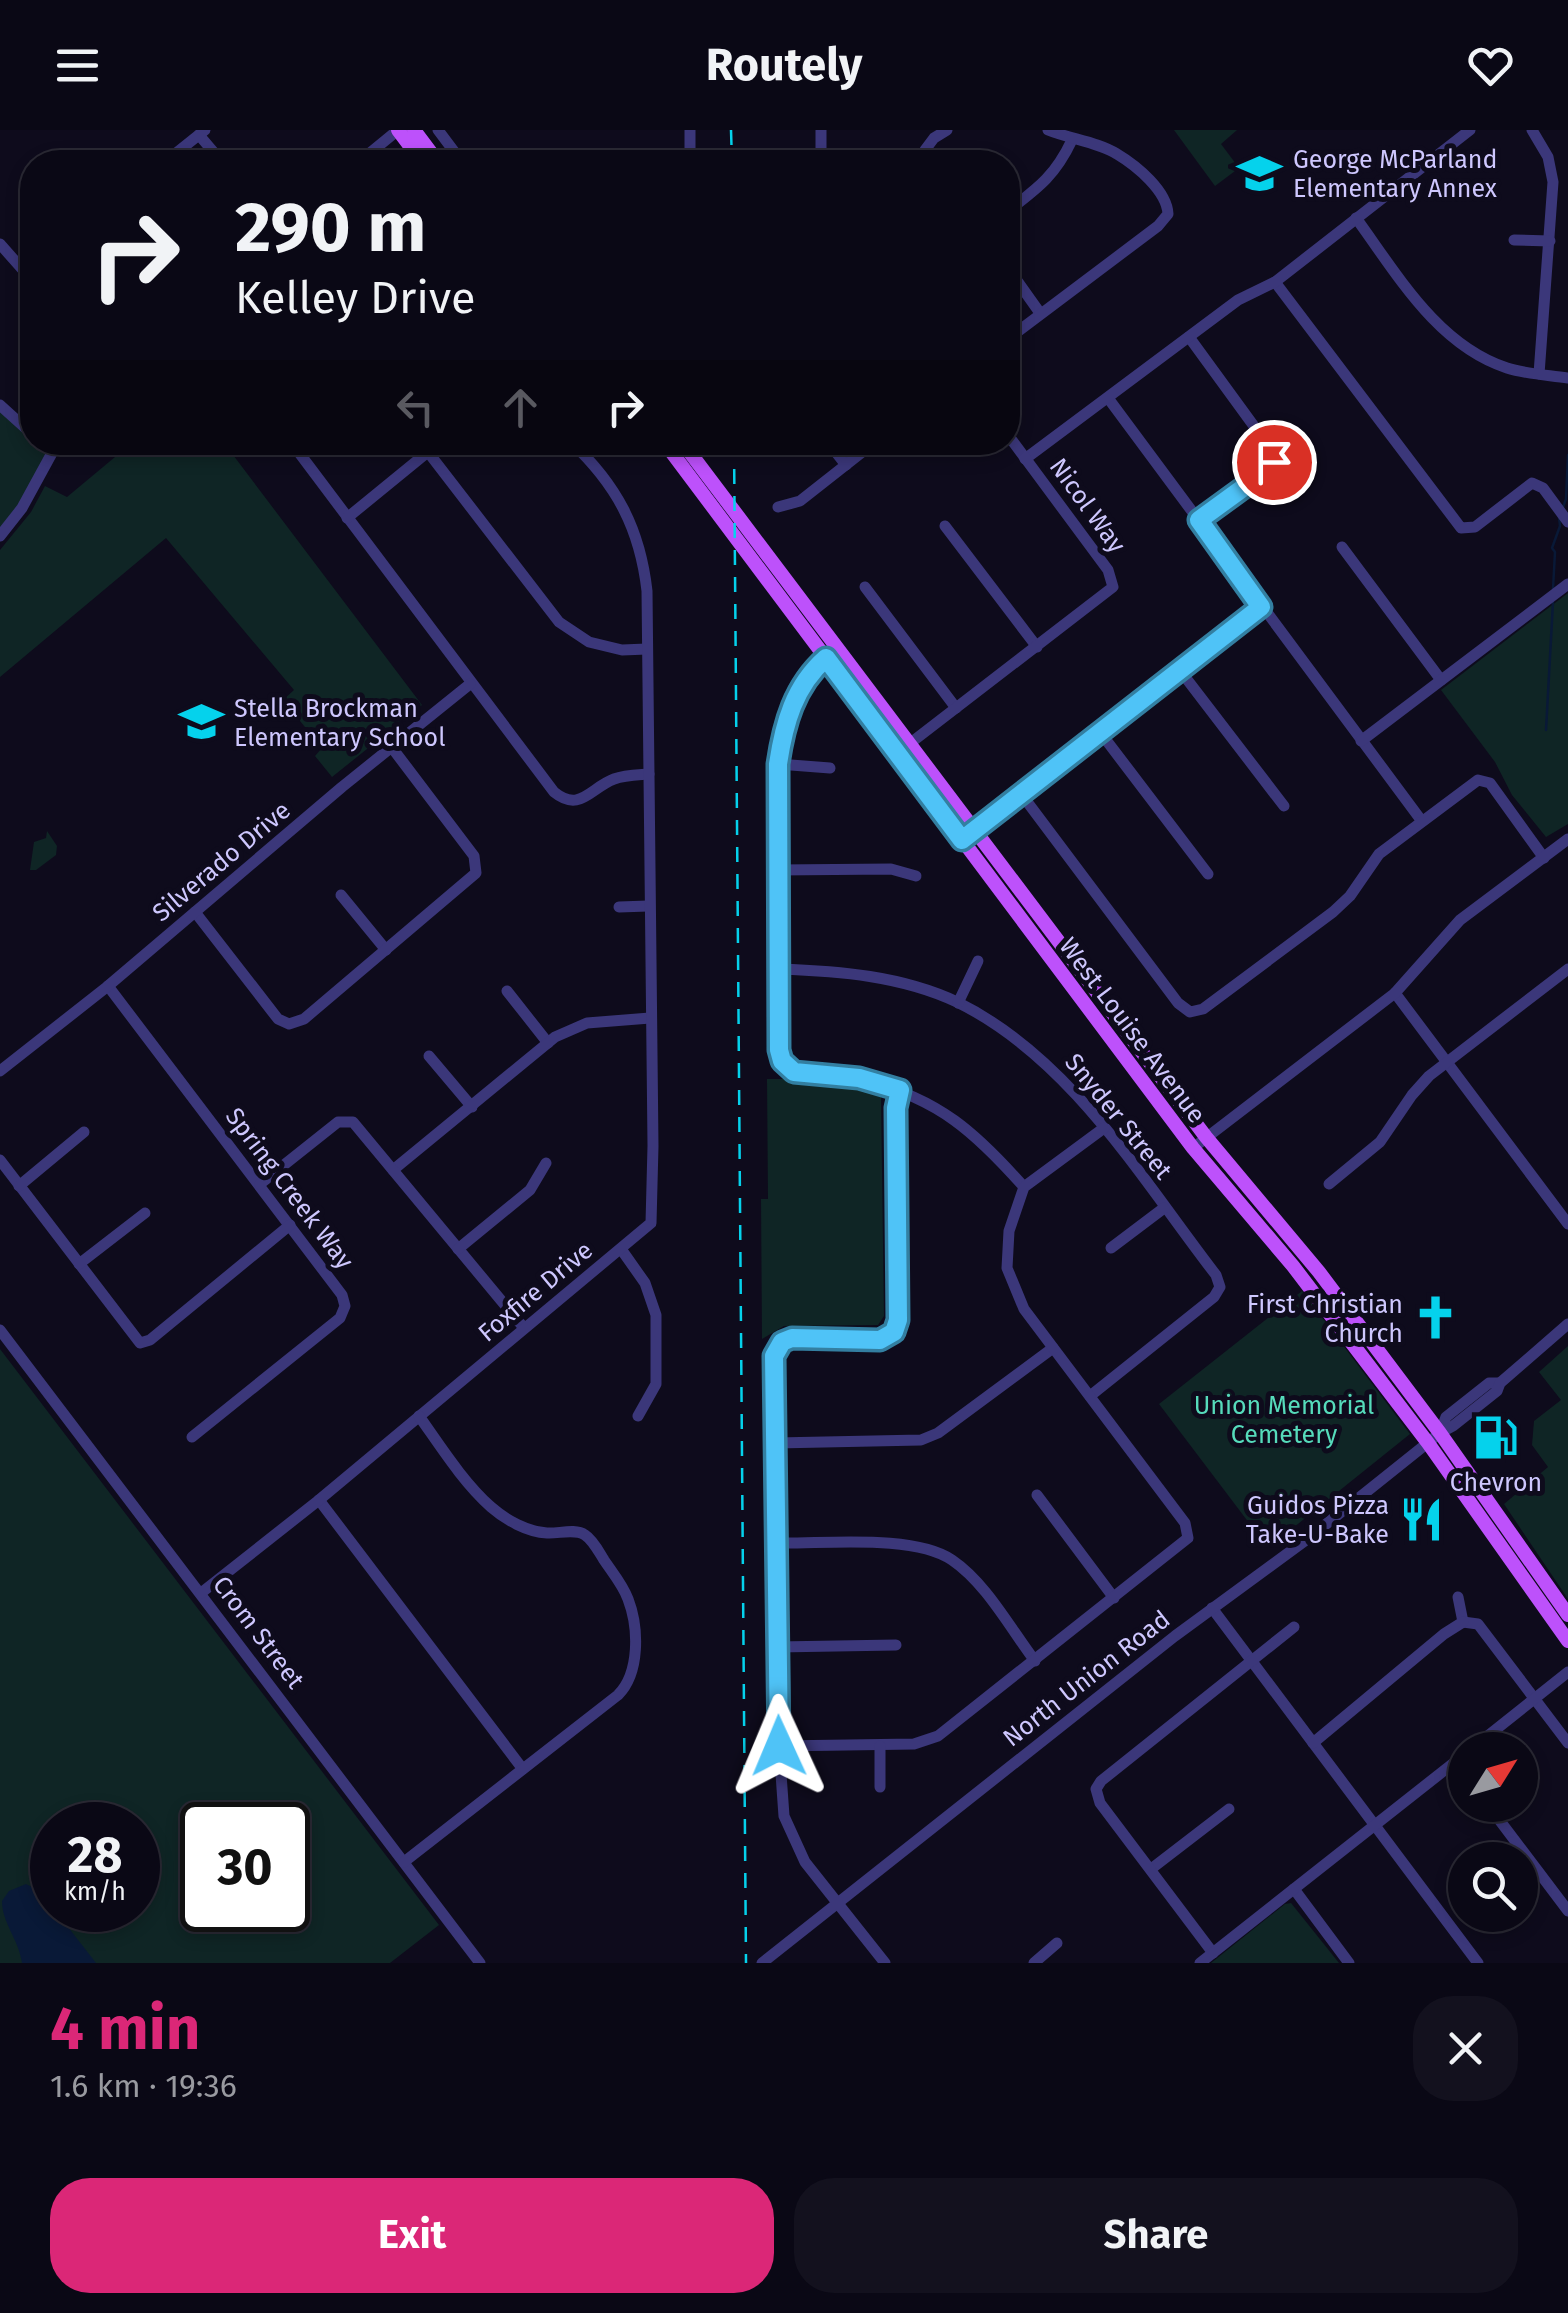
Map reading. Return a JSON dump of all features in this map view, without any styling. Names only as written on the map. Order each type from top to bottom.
[{"type":"main road","points":[[398,130],[421,150]]},
{"type":"main road","name":"West Louise Avenue","points":[[674,455],[903,748],[974,830],[1206,1137],[1319,1272],[1440,1432],[1568,1615]]},
{"type":"main road","name":"West Louise Avenue","points":[[691,455],[832,654]]},
{"type":"main road","name":"West Louise Avenue","points":[[903,748],[962,840],[1193,1148],[1294,1266],[1428,1443],[1568,1641]]},
{"type":"street","points":[[374,150],[398,130]]},
{"type":"street","points":[[929,150],[934,138],[947,130]]},
{"type":"street","points":[[1020,329],[1158,226],[1168,214],[1168,202],[1143,174],[1115,152],[1048,130]]},
{"type":"street","points":[[1026,459],[1238,300],[1275,282],[1470,130]]},
{"type":"street","points":[[1532,130],[1548,156],[1552,172],[1539,374]]},
{"type":"street","points":[[180,150],[202,132]]},
{"type":"street","points":[[1020,202],[1049,180],[1072,140]]},
{"type":"street","points":[[1356,218],[1439,326],[1458,343],[1504,367],[1568,378]]},
{"type":"street","points":[[1514,240],[1550,241]]},
{"type":"street","points":[[0,244],[20,265]]},
{"type":"street","points":[[1275,282],[1461,528],[1475,528],[1532,484],[1543,488],[1568,522]]},
{"type":"street","points":[[1020,285],[1040,313]]},
{"type":"street","points":[[1189,337],[1275,455],[1269,469],[1199,520]]},
{"type":"street","points":[[1108,398],[1422,820]]},
{"type":"street","points":[[0,406],[20,424]]},
{"type":"street","name":"Nicol Way","points":[[1020,451],[1113,580],[1113,587],[1097,602],[1037,647]]},
{"type":"street","points":[[0,536],[22,508],[48,455]]},
{"type":"street","points":[[301,455],[554,792],[565,801],[576,801],[614,779],[648,774]]},
{"type":"street","points":[[347,518],[424,455]]},
{"type":"street","points":[[430,455],[559,622],[589,642],[622,650],[647,649]]},
{"type":"street","name":"Foxfire Drive","points":[[200,1592],[319,1500],[647,1228],[654,1212],[647,591],[635,530],[612,486],[583,455]]},
{"type":"street","points":[[838,455],[846,465]]},
{"type":"street","points":[[778,507],[800,501],[858,455]]},
{"type":"street","points":[[903,748],[1037,647],[946,526]]},
{"type":"street","points":[[1342,547],[1441,680]]},
{"type":"street","points":[[1361,741],[1568,584]]},
{"type":"street","points":[[865,587],[956,708]]},
{"type":"street","points":[[962,840],[1261,607]]},
{"type":"street","points":[[832,654],[810,674],[792,704],[778,764],[782,1061],[788,1069],[801,1074],[859,1078],[937,1106],[969,1128],[1024,1187]]},
{"type":"street","points":[[1179,669],[1284,806]]},
{"type":"street","name":"Silverado Drive","points":[[0,1071],[108,986],[470,684]]},
{"type":"street","points":[[1100,732],[1208,874]]},
{"type":"street","points":[[195,912],[278,1018],[289,1024],[304,1019],[476,873],[474,856],[392,749]]},
{"type":"street","points":[[778,764],[830,768]]},
{"type":"street","points":[[1022,795],[1162,982],[1186,1011],[1194,1013],[1333,912],[1350,896],[1379,854],[1474,782],[1490,783],[1544,858]]},
{"type":"street","points":[[1193,1148],[1396,993],[1460,920],[1568,839]]},
{"type":"street","points":[[778,870],[891,869],[916,876]]},
{"type":"street","points":[[341,895],[386,950]]},
{"type":"street","points":[[618,907],[648,906]]},
{"type":"street","points":[[958,1003],[978,961]]},
{"type":"street","name":"Snyder Street","points":[[779,969],[863,975],[907,984],[958,1003],[1000,1028],[1049,1065],[1080,1096],[1216,1276],[1220,1287],[1214,1297],[1090,1396]]},
{"type":"street","points":[[1329,1184],[1380,1142],[1412,1095],[1446,1062],[1568,969]]},
{"type":"street","name":"Spring Creek Way","points":[[108,986],[260,1184],[342,1295],[345,1306],[340,1318],[192,1437]]},
{"type":"street","points":[[507,991],[548,1043]]},
{"type":"street","points":[[1396,993],[1568,1224]]},
{"type":"street","points":[[394,1170],[571,1028],[650,1018]]},
{"type":"street","points":[[429,1056],[472,1107]]},
{"type":"street","points":[[885,1963],[805,1862],[788,1827],[780,1798],[774,1356],[782,1342],[792,1338],[880,1340],[896,1328],[896,1108],[900,1090]]},
{"type":"street","points":[[260,1184],[338,1122],[353,1122],[524,1328]]},
{"type":"street","points":[[779,1746],[914,1744],[938,1736],[1188,1538],[1179,1516],[1024,1310],[1007,1268],[1008,1231],[1024,1187],[1104,1128]]},
{"type":"street","points":[[20,1186],[84,1132]]},
{"type":"street","points":[[0,1160],[140,1342],[150,1340],[290,1226]]},
{"type":"street","points":[[458,1248],[530,1190],[546,1163]]},
{"type":"street","points":[[1111,1248],[1164,1208]]},
{"type":"street","points":[[79,1264],[145,1214]]},
{"type":"street","points":[[621,1249],[644,1283],[656,1315],[656,1384],[638,1416]]},
{"type":"street","name":"North Union Road","points":[[762,1963],[1212,1608],[1310,1537],[1440,1432],[1453,1426],[1497,1391],[1500,1383],[1568,1324]]},
{"type":"street","name":"Crom Street","points":[[0,1330],[476,1962]]},
{"type":"street","points":[[776,1443],[922,1440],[938,1433],[1053,1348]]},
{"type":"street","points":[[404,1862],[618,1694],[631,1678],[634,1667],[632,1614],[621,1584],[586,1535],[549,1533],[520,1525],[490,1506],[419,1416]]},
{"type":"street","points":[[1037,1495],[1114,1598]]},
{"type":"street","points":[[319,1500],[522,1768]]},
{"type":"street","points":[[778,1544],[908,1544],[940,1553],[969,1574],[1035,1661]]},
{"type":"street","points":[[1458,1597],[1463,1622]]},
{"type":"street","points":[[1212,1608],[1478,1963]]},
{"type":"street","points":[[1313,1743],[1463,1622],[1478,1624],[1568,1743]]},
{"type":"street","points":[[1213,1952],[1100,1803],[1096,1789],[1101,1780],[1294,1628]]},
{"type":"street","points":[[778,1647],[896,1645]]},
{"type":"street","points":[[1492,1732],[1568,1672]]},
{"type":"street","points":[[880,1746],[880,1788]]},
{"type":"street","points":[[1200,1963],[1448,1767]]},
{"type":"street","points":[[1150,1870],[1229,1809]]},
{"type":"street","points":[[1501,1822],[1568,1912]]},
{"type":"street","points":[[1294,1889],[1349,1963]]},
{"type":"street","points":[[1034,1963],[1057,1943]]},
{"type":"green space","points":[[1174,130],[1237,130],[1221,144],[1239,168],[1215,186]]},
{"type":"green space","points":[[0,405],[20,423],[20,455],[51,455],[0,536]]},
{"type":"green space","points":[[117,455],[233,455],[422,705],[332,777],[315,756],[322,748],[283,700],[294,690],[166,538],[0,677],[0,550],[31,512],[45,486],[67,497]]},
{"type":"green space","points":[[1568,593],[1568,824],[1546,837],[1512,795],[1495,762],[1441,690]]},
{"type":"green space","points":[[47,831],[57,846],[56,855],[30,870],[34,842],[46,838]]},
{"type":"green space","points":[[767,1079],[840,1082],[881,1095],[884,1316],[878,1325],[784,1326],[762,1339],[761,1199],[768,1199]]},
{"type":"green space","name":"Union Memorial Cemetery","points":[[1302,1291],[1410,1434],[1268,1548],[1159,1404]]},
{"type":"green space","points":[[1568,1346],[1568,1599],[1504,1504],[1548,1467],[1532,1445],[1534,1421],[1561,1400],[1539,1372]]},
{"type":"green space","points":[[0,1349],[439,1925],[390,1963],[0,1963]]},
{"type":"green space","points":[[1291,1903],[1339,1963],[1211,1963],[1285,1904]]},
{"type":"water","points":[[30,1886],[30,1932],[72,1932],[96,1963],[22,1963],[2,1901],[9,1891]]},
{"type":"waterway","points":[[1562,510],[1568,455]]},
{"type":"waterway","points":[[1553,589],[1552,548],[1559,517]]},
{"type":"waterway","points":[[1546,730],[1553,602]]},
{"type":"railway","points":[[731,130],[732,150]]},
{"type":"railway","points":[[734,455],[746,1963]]},
{"type":"place","name":"George McParland Elementary Annex","points":[[1260,173]]},
{"type":"place","name":"Stella Brockman Elementary School","points":[[201,722]]},
{"type":"place","name":"First Christian Church","points":[[1436,1318]]},
{"type":"place","name":"Chevron","points":[[1496,1438]]},
{"type":"place","name":"Guidos Pizza Take-U-Bake","points":[[1422,1519]]},
{"type":"route","points":[[779,1746],[776,1348],[792,1338],[880,1340],[894,1332],[898,1320],[896,1108],[900,1090],[859,1078],[794,1072],[782,1061],[779,1050],[776,800],[784,726],[792,704],[810,674],[826,658],[962,840],[1261,607],[1199,520],[1274,462]]}]
